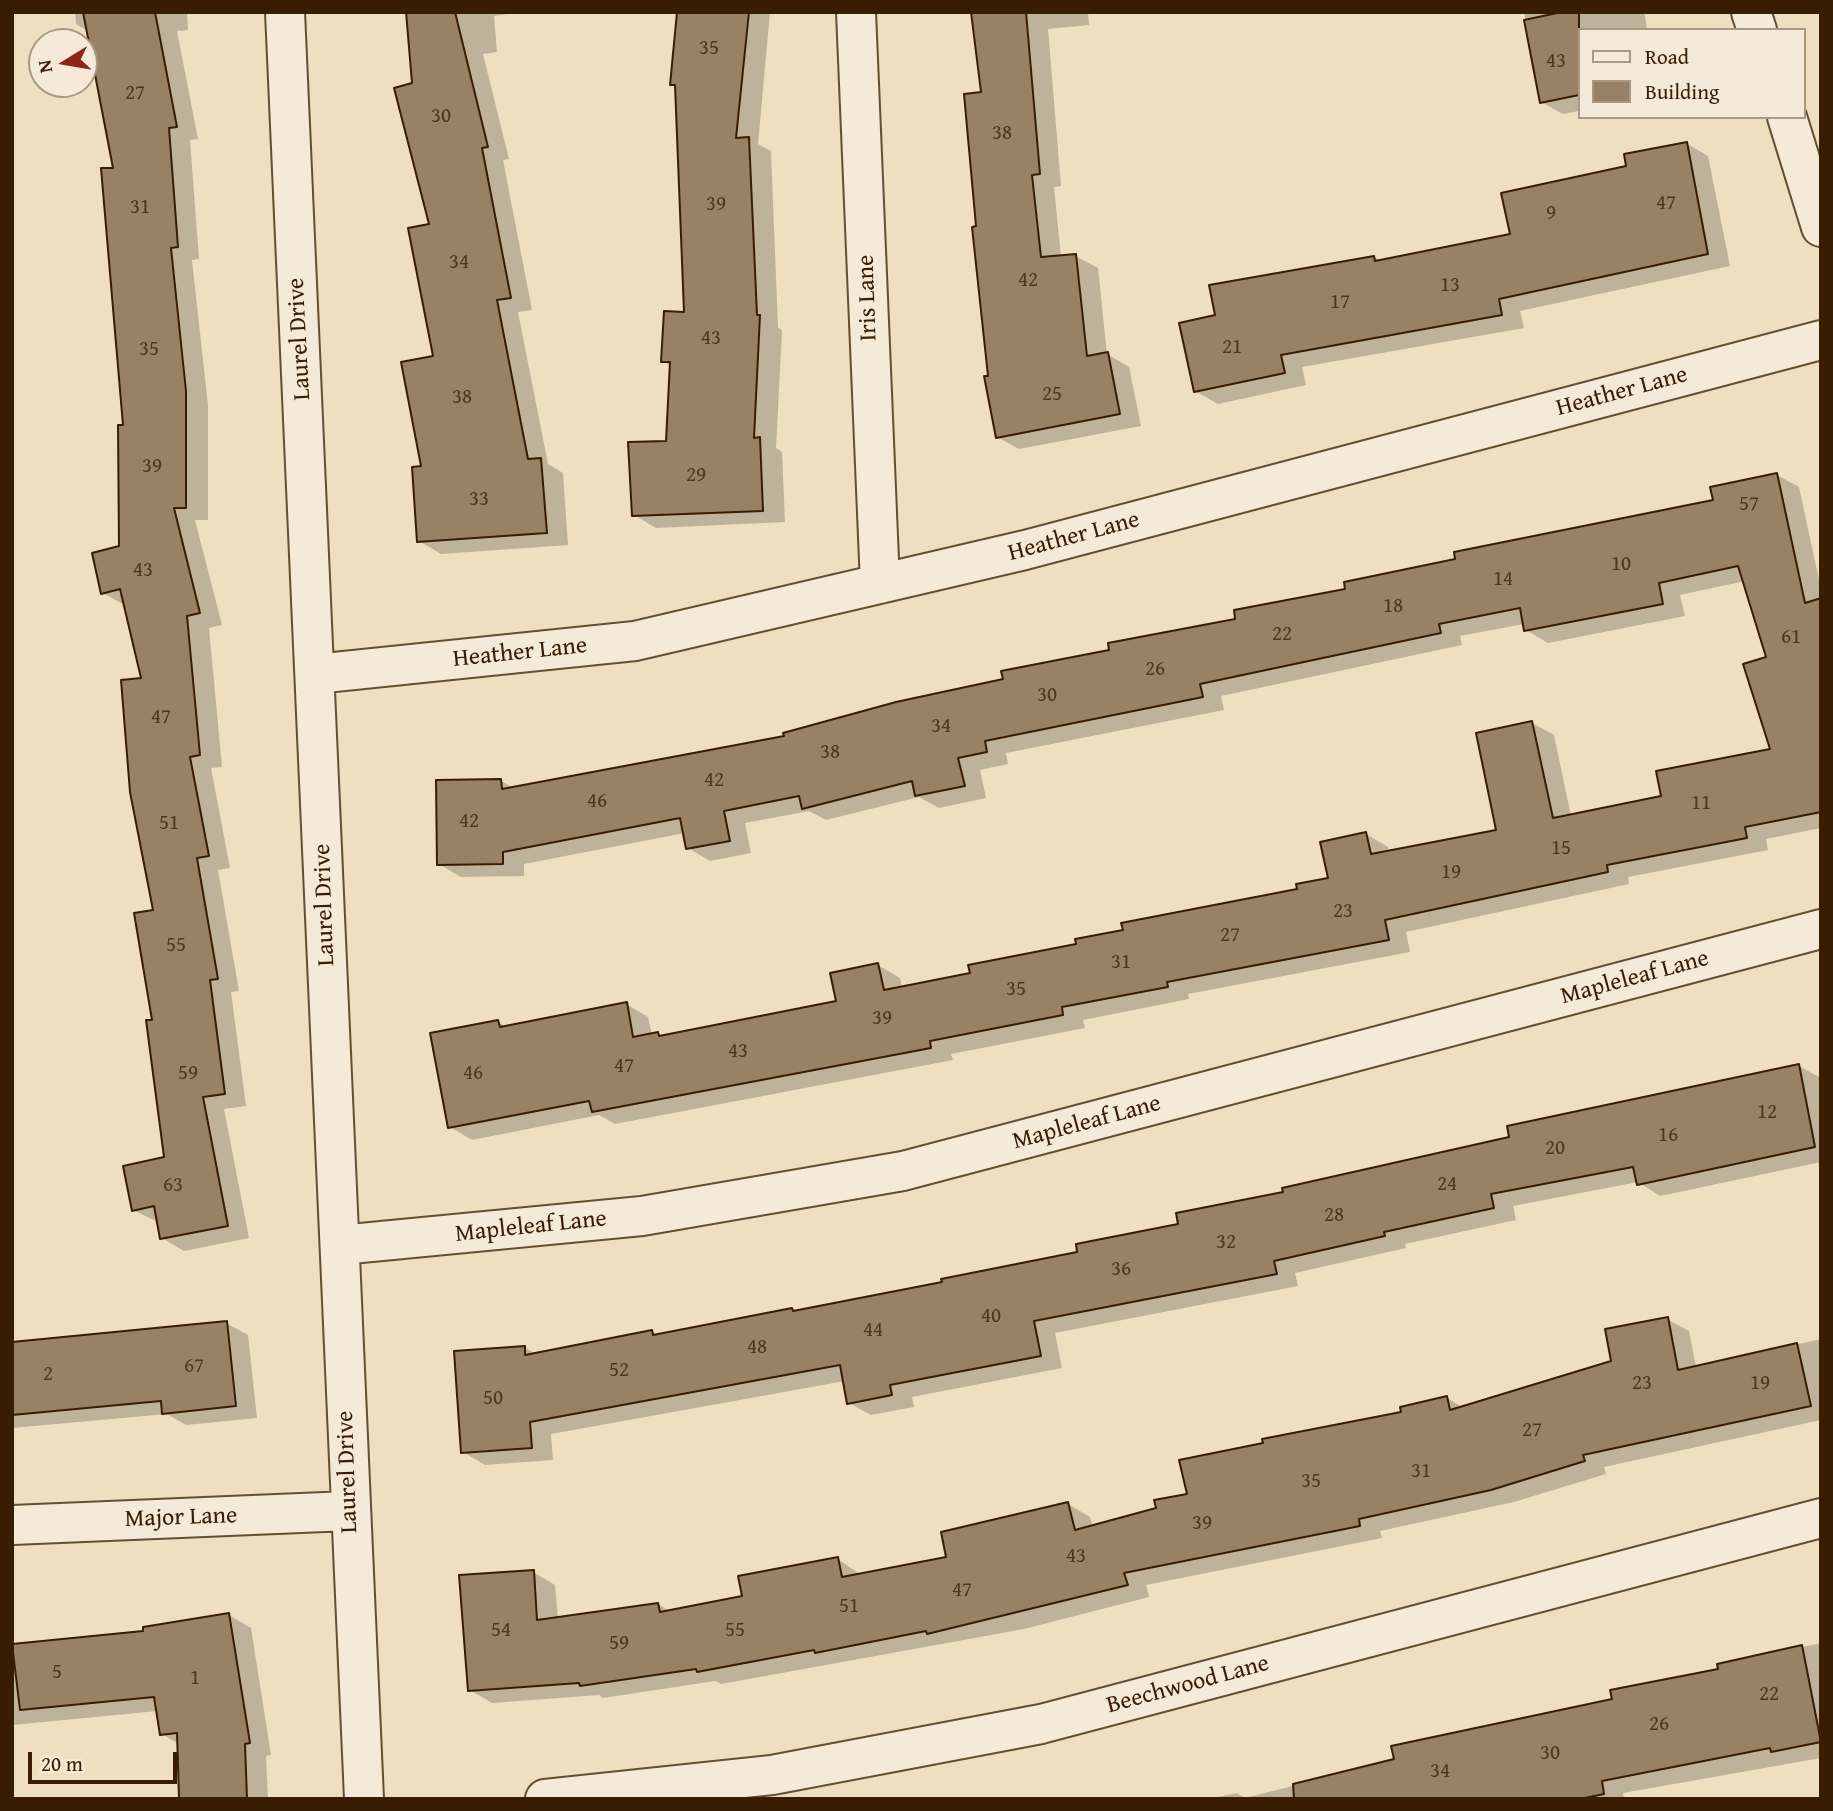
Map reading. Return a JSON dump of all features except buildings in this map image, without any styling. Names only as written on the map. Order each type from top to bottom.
[{"type":"street","name":"Laurel Drive","points":[[285,12],[340,1245],[349,1511],[364,1799]]},
{"type":"street","name":"Iris Lane","points":[[856,12],[880,584]]},
{"type":"street","points":[[1788,119],[1821,226]]},
{"type":"street","name":"Heather Lane","points":[[315,674],[635,641],[1025,550],[1821,340]]},
{"type":"street","name":"Mapleleaf Lane","points":[[340,1245],[642,1216],[903,1171],[1821,929]]},
{"type":"street","name":"Major Lane","points":[[12,1525],[349,1511]]},
{"type":"street","name":"Beechwood Lane","points":[[545,1799],[772,1775],[1041,1724],[1821,1518]]}]
